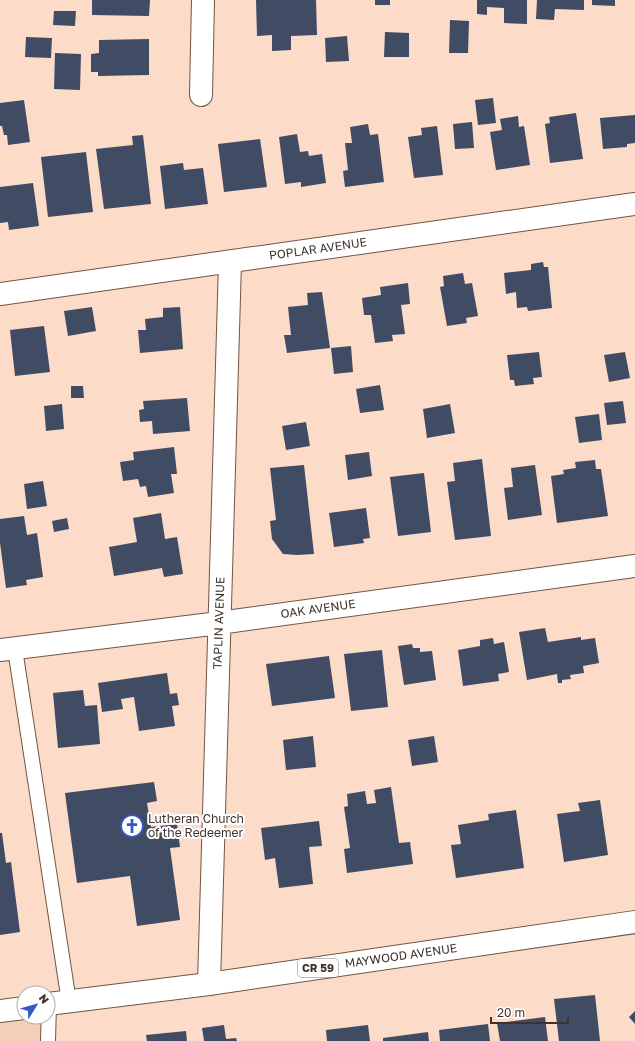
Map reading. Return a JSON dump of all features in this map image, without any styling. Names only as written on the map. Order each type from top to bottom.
[{"type":"street","points":[[201,95],[203,0]]},
{"type":"street","name":"POPLAR AVENUE","points":[[0,294],[635,204]]},
{"type":"street","name":"TAPLIN AVENUE","points":[[209,984],[230,262]]},
{"type":"street","name":"OAK AVENUE","points":[[7,650],[635,566]]},
{"type":"street","name":"MAYWOOD AVENUE","points":[[56,1004],[209,984],[635,922]]},
{"type":"street","points":[[0,1011],[16,1009]]},
{"type":"lane","points":[[7,650],[52,985]]},
{"type":"lane","points":[[48,1041],[51,1025]]},
{"type":"shaded area","points":[[0,1011],[16,1015],[16,1025],[48,1025],[48,1041],[0,1041]]},
{"type":"building","points":[[92,0],[150,0],[149,16],[92,15]]},
{"type":"building","points":[[256,0],[316,0],[317,35],[291,36],[291,50],[272,51],[272,35],[257,36]]},
{"type":"building","points":[[375,0],[390,0],[390,5],[375,5]]},
{"type":"building","points":[[477,0],[527,0],[527,24],[504,23],[504,8],[487,7],[487,15],[477,14]]},
{"type":"building","points":[[537,0],[584,0],[584,10],[555,9],[554,20],[536,19]]},
{"type":"building","points":[[592,0],[615,0],[615,6],[592,5]]},
{"type":"building","points":[[54,11],[76,11],[75,26],[53,25]]},
{"type":"building","points":[[450,20],[469,21],[468,53],[449,53]]},
{"type":"building","points":[[385,32],[409,33],[409,57],[384,57]]},
{"type":"building","points":[[347,36],[349,61],[326,62],[325,38]]},
{"type":"building","points":[[26,37],[52,38],[51,58],[25,57]]},
{"type":"building","points":[[149,39],[149,75],[98,76],[98,72],[91,72],[91,54],[99,53],[99,40]]},
{"type":"building","points":[[55,53],[81,54],[80,90],[54,89]]},
{"type":"building","points":[[493,98],[496,123],[478,125],[475,100]]},
{"type":"building","points":[[24,100],[30,142],[8,145],[7,135],[4,135],[2,126],[0,126],[0,103]]},
{"type":"building","points":[[576,113],[583,159],[550,163],[545,124],[550,123],[549,117]]},
{"type":"building","points":[[635,115],[635,143],[627,144],[627,147],[603,149],[600,118]]},
{"type":"building","points":[[518,116],[519,127],[524,126],[530,165],[496,170],[490,132],[502,130],[500,119]]},
{"type":"building","points":[[472,122],[474,148],[455,149],[453,124]]},
{"type":"building","points":[[368,124],[370,135],[378,134],[384,182],[345,187],[343,171],[348,170],[345,143],[352,143],[350,127]]},
{"type":"building","points":[[437,126],[443,175],[414,178],[408,137],[422,135],[421,128]]},
{"type":"building","points":[[297,134],[300,152],[308,151],[309,156],[322,154],[326,183],[301,187],[301,182],[285,184],[279,137]]},
{"type":"building","points":[[143,135],[151,204],[104,209],[96,149],[133,145],[132,136]]},
{"type":"building","points":[[260,139],[267,187],[224,192],[218,144]]},
{"type":"building","points":[[86,152],[93,212],[48,217],[41,157]]},
{"type":"building","points":[[183,163],[184,170],[203,168],[208,204],[165,209],[160,166]]},
{"type":"building","points":[[33,183],[39,226],[9,230],[8,222],[0,223],[0,187]]},
{"type":"building","points":[[543,262],[544,267],[548,267],[552,308],[528,311],[527,307],[517,308],[516,292],[506,294],[504,273],[531,270],[531,264]]},
{"type":"building","points":[[463,273],[465,284],[472,283],[478,316],[466,318],[467,323],[447,326],[440,287],[444,286],[443,276]]},
{"type":"building","points":[[408,283],[410,304],[401,305],[405,334],[392,335],[393,341],[375,343],[371,315],[364,315],[362,298],[381,295],[380,287]]},
{"type":"building","points":[[322,292],[330,348],[287,353],[284,335],[291,335],[288,307],[308,305],[307,293]]},
{"type":"building","points":[[92,307],[96,331],[68,336],[64,311]]},
{"type":"building","points":[[180,307],[183,349],[140,353],[138,330],[146,330],[145,319],[163,317],[163,308]]},
{"type":"building","points":[[44,326],[50,372],[15,376],[10,330]]},
{"type":"building","points":[[351,346],[353,372],[334,374],[331,348]]},
{"type":"building","points":[[539,352],[542,377],[533,378],[534,384],[515,386],[514,380],[510,380],[507,355]]},
{"type":"building","points":[[625,352],[630,378],[609,382],[604,355]]},
{"type":"building","points":[[380,385],[384,410],[360,413],[356,389]]},
{"type":"building","points":[[71,386],[83,386],[84,398],[71,398]]},
{"type":"building","points":[[187,398],[190,431],[153,434],[152,421],[140,422],[139,410],[144,409],[143,401]]},
{"type":"building","points":[[623,401],[626,423],[607,425],[604,403]]},
{"type":"building","points":[[62,404],[64,429],[46,431],[44,406]]},
{"type":"building","points":[[450,404],[455,433],[427,438],[423,409]]},
{"type":"building","points":[[599,414],[602,440],[579,443],[575,417]]},
{"type":"building","points":[[306,422],[310,446],[286,450],[282,426]]},
{"type":"building","points":[[174,447],[177,474],[171,474],[174,493],[148,497],[146,486],[140,487],[138,479],[123,481],[120,462],[134,460],[133,452]]},
{"type":"building","points":[[369,452],[372,476],[348,480],[345,455]]},
{"type":"building","points":[[482,459],[491,536],[455,540],[447,482],[455,481],[453,463]]},
{"type":"building","points":[[595,460],[596,469],[601,469],[608,516],[557,523],[551,476],[564,474],[563,470],[576,468],[575,462]]},
{"type":"building","points":[[304,465],[314,554],[283,554],[272,539],[270,521],[276,520],[270,468]]},
{"type":"building","points":[[535,465],[542,515],[508,520],[504,488],[513,487],[511,468]]},
{"type":"building","points":[[424,473],[431,532],[398,536],[390,477]]},
{"type":"building","points":[[43,481],[47,506],[27,509],[24,484]]},
{"type":"building","points":[[366,508],[370,538],[363,539],[364,543],[334,547],[329,513]]},
{"type":"building","points":[[161,513],[165,539],[177,537],[183,574],[164,577],[162,568],[114,576],[109,547],[137,542],[133,518]]},
{"type":"building","points":[[24,516],[27,535],[37,533],[43,577],[26,580],[27,585],[6,588],[0,543],[0,519]]},
{"type":"building","points":[[67,518],[69,529],[54,532],[52,521]]},
{"type":"building","points":[[545,628],[548,642],[581,637],[581,640],[595,638],[599,663],[583,666],[584,673],[570,675],[571,679],[562,680],[562,683],[558,683],[557,674],[527,680],[519,632]]},
{"type":"building","points":[[493,638],[494,644],[504,642],[509,672],[498,674],[499,681],[463,686],[458,650],[480,646],[480,640]]},
{"type":"building","points":[[412,644],[413,648],[420,648],[420,652],[432,651],[436,680],[404,685],[398,646]]},
{"type":"building","points":[[382,650],[388,707],[351,711],[344,654]]},
{"type":"building","points":[[329,656],[335,698],[272,706],[266,664]]},
{"type":"building","points":[[167,673],[170,694],[177,693],[179,705],[172,706],[175,726],[139,731],[134,697],[121,699],[123,709],[102,712],[98,683]]},
{"type":"building","points":[[83,690],[85,706],[97,705],[100,744],[58,748],[53,693]]},
{"type":"building","points":[[313,736],[316,767],[286,770],[283,740]]},
{"type":"building","points":[[434,736],[438,762],[412,766],[408,740]]},
{"type":"building","points":[[154,782],[157,801],[147,803],[151,827],[177,824],[180,847],[170,848],[180,920],[137,926],[130,876],[77,883],[65,793]]},
{"type":"building","points":[[391,787],[399,843],[410,842],[413,864],[347,873],[344,849],[350,848],[344,807],[348,806],[347,794],[365,791],[367,804],[376,803],[374,790]]},
{"type":"building","points":[[600,800],[608,855],[564,862],[557,814],[580,811],[578,803]]},
{"type":"building","points":[[516,810],[524,868],[456,878],[451,845],[461,844],[458,825],[489,820],[488,814]]},
{"type":"building","points":[[319,821],[322,846],[309,847],[313,884],[279,888],[275,858],[265,860],[261,828]]},
{"type":"building","points":[[0,833],[2,833],[6,863],[11,862],[20,932],[0,935]]},
{"type":"building","points":[[595,995],[600,1041],[559,1041],[554,999]]},
{"type":"building","points":[[635,1011],[635,1024],[629,1017]]},
{"type":"building","points":[[545,1017],[548,1041],[500,1041],[497,1023]]},
{"type":"building","points":[[488,1024],[490,1041],[440,1041],[439,1030]]},
{"type":"building","points":[[224,1025],[226,1039],[236,1038],[237,1041],[204,1041],[202,1028]]},
{"type":"building","points":[[368,1025],[370,1041],[327,1041],[326,1030]]},
{"type":"building","points":[[186,1031],[187,1041],[147,1041],[146,1035]]},
{"type":"building","points":[[428,1032],[429,1041],[383,1041],[383,1038]]},
{"type":"place","name":"Lutheran Church of the Redeemer","points":[[132,826]]}]
